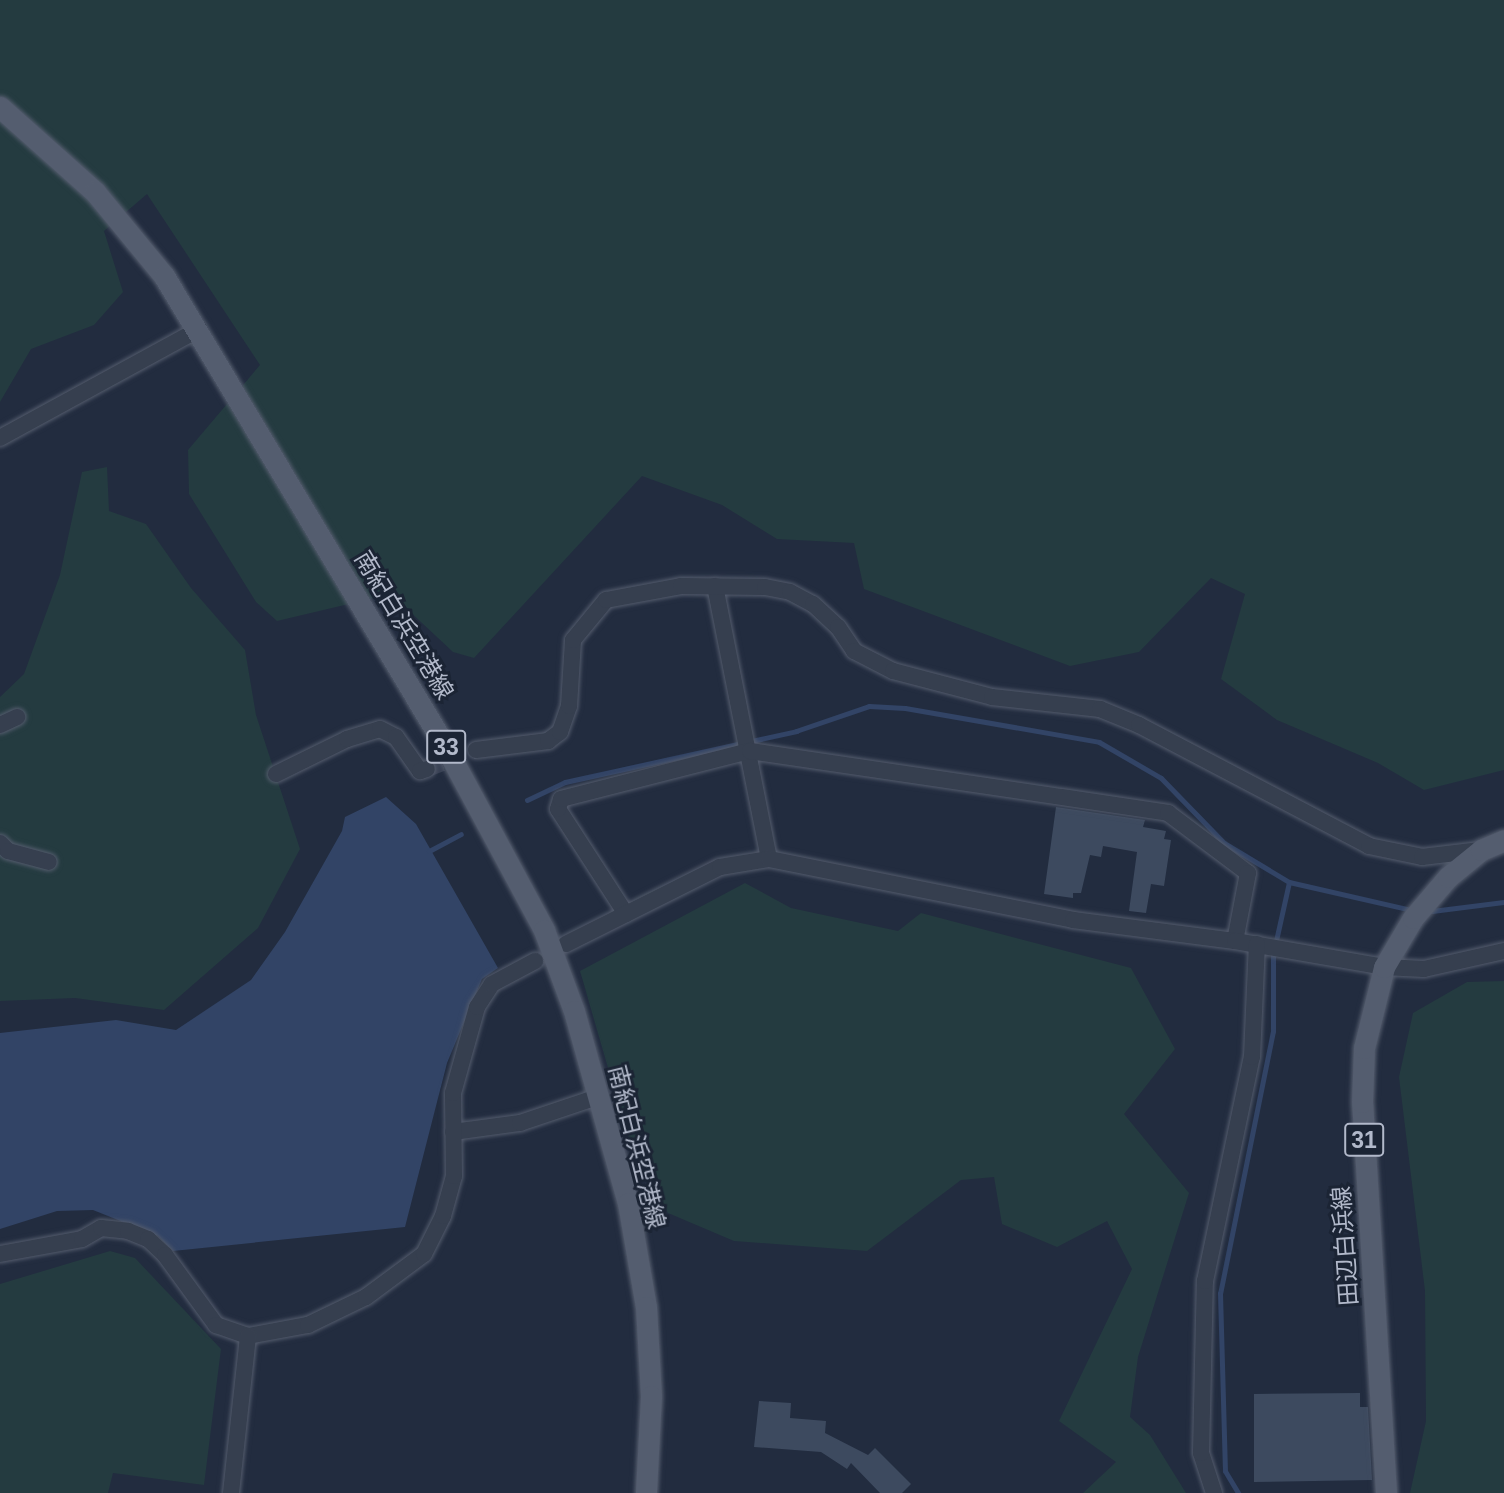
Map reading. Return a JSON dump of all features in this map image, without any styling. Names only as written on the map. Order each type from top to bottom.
[{"type":"main road","name":"南紀白浜空港線","points":[[0,107],[96,192],[134,235],[199,329],[507,856],[544,930],[600,1096],[628,1203],[646,1307],[651,1396],[646,1493]]},
{"type":"main road","name":"田辺白浜線","points":[[1386,1493],[1362,1102],[1364,1048],[1384,967],[1413,918],[1448,877],[1481,850],[1504,840]]},
{"type":"street","points":[[0,438],[199,329]]},
{"type":"street","points":[[715,586],[747,732],[769,859]]},
{"type":"street","points":[[476,750],[548,741],[559,732],[567,720],[573,640],[606,600],[643,590],[715,586],[790,592],[821,611],[854,651],[911,677],[992,697],[1083,706],[1121,717],[1369,846],[1422,856],[1481,850]]},
{"type":"street","points":[[0,725],[18,717]]},
{"type":"street","points":[[276,774],[347,739],[380,729],[396,737],[420,771],[427,769]]},
{"type":"street","points":[[626,914],[558,809],[561,799],[750,750],[1168,813],[1248,873],[1235,941]]},
{"type":"street","points":[[0,843],[8,851],[49,862]]},
{"type":"street","points":[[566,944],[720,867],[769,859],[1073,920],[1286,948],[1384,967],[1424,969],[1504,951]]},
{"type":"street","points":[[1214,1493],[1206,1478],[1201,1453],[1205,1280],[1252,1057],[1261,945]]},
{"type":"street","points":[[0,1254],[82,1239],[100,1228],[128,1231],[148,1240],[165,1255],[216,1325],[248,1336],[307,1325],[331,1314],[401,1275],[424,1254],[443,1216],[454,1176],[453,1093],[477,1007],[492,984],[535,961]]},
{"type":"street","points":[[453,1132],[520,1123],[600,1096]]},
{"type":"street","points":[[231,1493],[248,1336]]},
{"type":"green space","points":[[0,0],[1504,0],[1504,770],[1424,790],[1378,763],[1277,720],[1221,679],[1245,594],[1211,578],[1139,652],[1070,666],[864,589],[854,543],[777,539],[722,505],[642,476],[474,658],[453,652],[391,594],[277,621],[256,602],[189,494],[188,450],[260,365],[147,194],[104,231],[123,292],[94,325],[31,349],[0,402]]},
{"type":"green space","points":[[107,467],[109,511],[146,524],[191,588],[245,650],[256,715],[300,849],[258,928],[164,1010],[75,998],[0,1001],[0,697],[24,674],[60,575],[82,472]]},
{"type":"green space","points":[[745,883],[791,908],[898,931],[921,913],[1131,968],[1175,1049],[1124,1114],[1189,1193],[1138,1357],[1130,1417],[1150,1435],[1186,1493],[1083,1493],[1116,1462],[1059,1421],[1132,1269],[1107,1221],[1057,1247],[1002,1224],[994,1177],[961,1180],[867,1251],[734,1241],[668,1213],[637,1168],[580,971]]},
{"type":"green space","points":[[1504,981],[1504,1493],[1410,1493],[1426,1421],[1425,1291],[1399,1077],[1413,1013],[1467,982]]},
{"type":"green space","points":[[110,1251],[135,1258],[221,1349],[204,1485],[113,1473],[108,1493],[0,1493],[0,1284]]},
{"type":"water","points":[[386,797],[416,824],[498,968],[482,979],[447,1063],[405,1227],[173,1251],[158,1236],[93,1210],[57,1211],[0,1229],[0,1033],[116,1020],[176,1030],[251,980],[285,932],[342,831],[345,817]]},
{"type":"building","points":[[1056,807],[1145,820],[1143,827],[1166,831],[1164,839],[1171,840],[1164,886],[1151,884],[1146,913],[1129,911],[1137,852],[1103,846],[1101,857],[1090,855],[1081,893],[1073,893],[1073,898],[1044,894]]},
{"type":"building","points":[[1360,1393],[1360,1407],[1368,1407],[1372,1480],[1254,1482],[1254,1394]]},
{"type":"building","points":[[759,1401],[791,1403],[790,1418],[826,1421],[825,1433],[868,1455],[875,1448],[911,1484],[902,1493],[880,1493],[851,1463],[847,1469],[821,1452],[754,1447]]},
{"type":"waterway","points":[[527,800],[565,782],[796,731],[869,706],[905,708],[1099,742],[1161,778],[1224,843],[1289,882],[1273,954],[1273,1031],[1220,1293],[1225,1471],[1238,1493]]},
{"type":"waterway","points":[[429,851],[461,834]]},
{"type":"waterway","points":[[1289,882],[1411,910]]},
{"type":"waterway","points":[[1424,912],[1504,902]]},
{"type":"tunnel","points":[[427,769],[476,750]]}]
